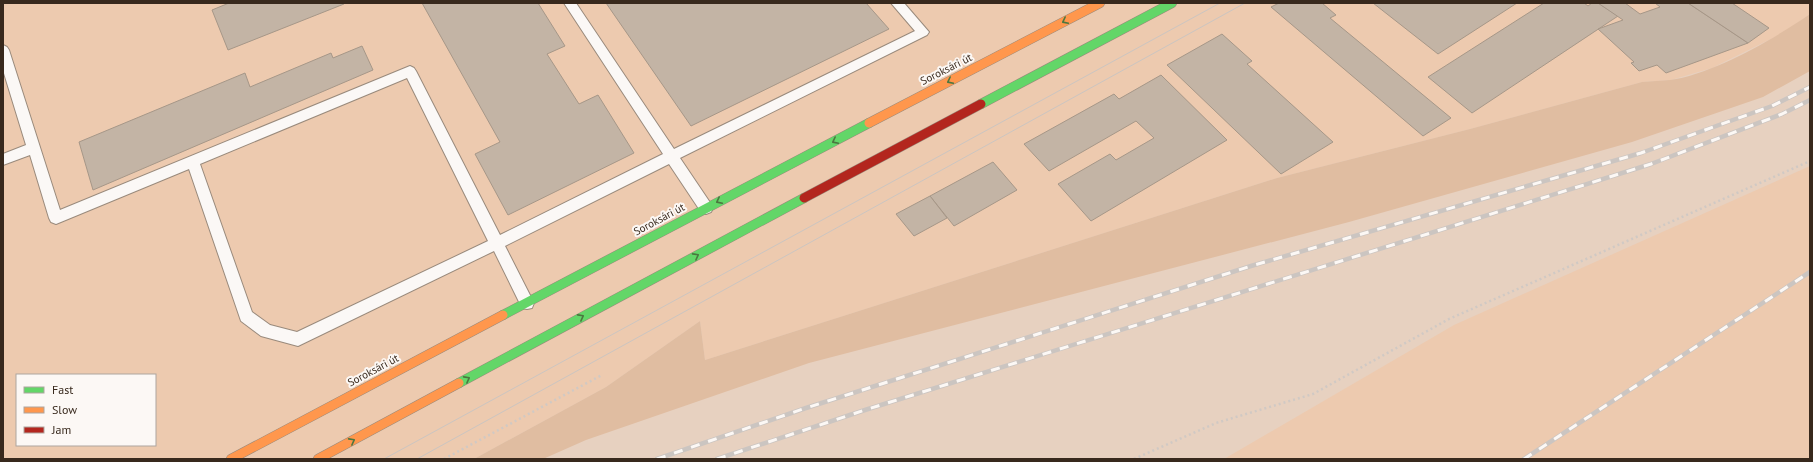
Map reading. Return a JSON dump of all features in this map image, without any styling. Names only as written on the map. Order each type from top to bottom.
[{"type":"main road","name":"Soroksári út","points":[[231,459],[706,208],[1100,3]]},
{"type":"main road","points":[[318,459],[697,255],[1172,3]]},
{"type":"lane","points":[[570,3],[706,208]]},
{"type":"lane","points":[[193,162],[246,316],[266,331],[298,339],[497,243],[923,32],[896,3]]},
{"type":"lane","points":[[3,50],[6,72],[34,148],[56,218],[410,71],[527,303]]},
{"type":"lane","points":[[3,160],[34,148]]},
{"type":"path","points":[[1134,459],[1216,423],[1313,394],[1449,319],[1810,161]]},
{"type":"path","points":[[444,459],[602,375]]},
{"type":"shaded area","points":[[3,3],[1810,3],[1810,14],[1783,33],[1712,68],[1671,80],[1642,82],[1470,129],[1277,178],[705,360],[700,321],[606,387],[474,459],[3,459]]},
{"type":"shaded area","points":[[1810,14],[1810,71],[1763,97],[1632,142],[1349,222],[809,363],[586,440],[543,459],[474,459],[606,387],[700,321],[705,360],[1277,178],[1470,129],[1642,82],[1670,80],[1705,71],[1743,54],[1779,34]]},
{"type":"shaded area","points":[[1810,166],[1810,459],[1224,459],[1454,325]]},
{"type":"building","points":[[229,3],[344,4],[228,50],[212,10]]},
{"type":"building","points":[[422,3],[538,3],[565,46],[547,54],[579,104],[598,95],[634,153],[508,215],[475,154],[500,142]]},
{"type":"building","points":[[606,3],[866,3],[889,29],[691,126]]},
{"type":"building","points":[[1279,3],[1322,3],[1336,15],[1330,18],[1451,118],[1423,136],[1271,7]]},
{"type":"building","points":[[1373,3],[1517,3],[1438,54]]},
{"type":"building","points":[[1544,3],[1584,3],[1588,6],[1592,3],[1598,3],[1618,16],[1472,113],[1428,77]]},
{"type":"building","points":[[1598,3],[1625,3],[1640,14],[1660,7],[1655,3],[1688,3],[1748,43],[1666,73],[1657,65],[1639,71],[1631,63],[1634,62],[1598,29],[1623,20]]},
{"type":"building","points":[[1688,3],[1732,3],[1769,28],[1748,43]]},
{"type":"building","points":[[1222,34],[1252,61],[1247,64],[1333,142],[1281,174],[1167,65]]},
{"type":"building","points":[[362,46],[373,70],[93,190],[79,142],[245,73],[250,87],[331,53],[333,58]]},
{"type":"building","points":[[1161,75],[1227,140],[1091,221],[1058,184],[1110,154],[1116,160],[1154,138],[1136,121],[1049,171],[1024,144],[1114,94],[1119,99]]},
{"type":"building","points":[[993,162],[1017,190],[954,226],[930,196]]},
{"type":"building","points":[[930,196],[947,218],[914,236],[896,214]]},
{"type":"tram line","points":[[384,459],[1220,3]]},
{"type":"tram line","points":[[417,459],[1245,3]]},
{"type":"railway","points":[[657,459],[806,408],[1251,266],[1641,153],[1772,106],[1810,87]]},
{"type":"railway","points":[[717,459],[865,410],[1651,164],[1782,114],[1810,100]]},
{"type":"railway","points":[[1524,459],[1810,272]]},
{"type":"traffic: fast","points":[[981,104],[1172,3]]},
{"type":"traffic: fast","points":[[503,315],[869,123]]},
{"type":"traffic: fast","points":[[459,383],[804,198]]},
{"type":"traffic: slow","points":[[869,123],[1100,3]]},
{"type":"traffic: slow","points":[[231,459],[503,315]]},
{"type":"traffic: slow","points":[[318,459],[459,383]]},
{"type":"traffic: jam","points":[[804,198],[981,104]]}]
